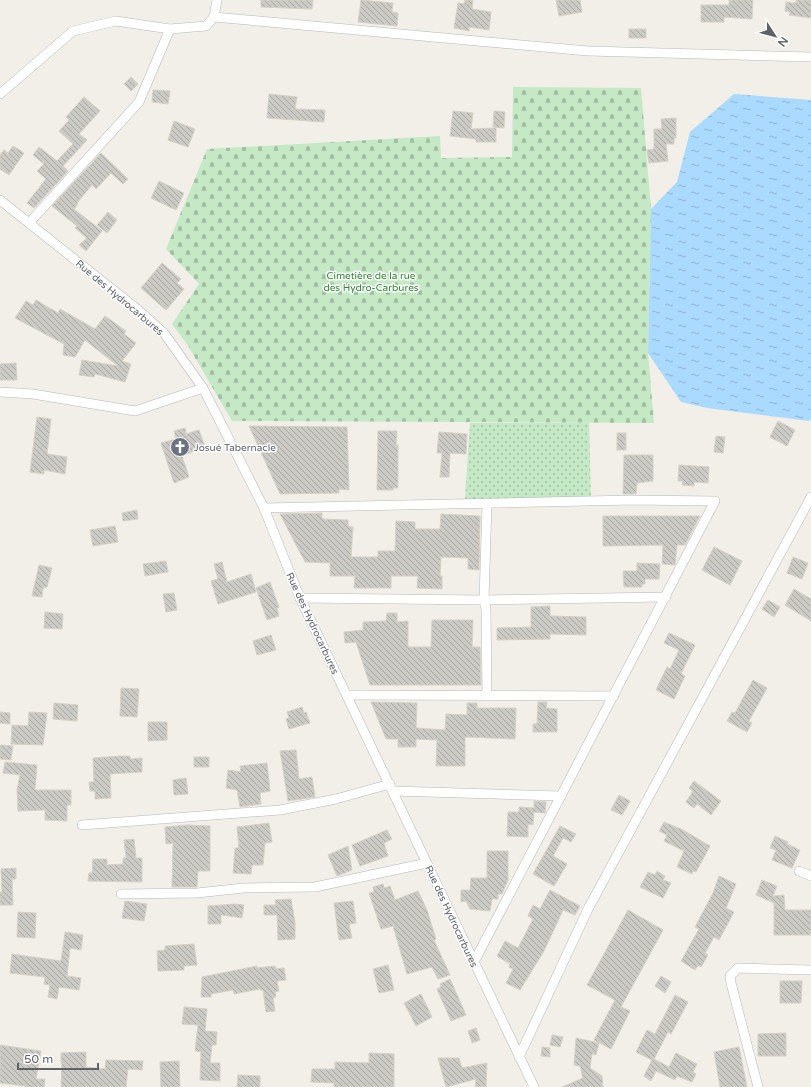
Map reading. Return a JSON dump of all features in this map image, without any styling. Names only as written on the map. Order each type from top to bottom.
[{"type":"street","points":[[0,94],[73,31],[116,21],[170,29],[206,26],[214,17],[217,0]]},
{"type":"street","points":[[214,17],[588,51],[811,57]]},
{"type":"street","points":[[29,223],[139,102],[170,29]]},
{"type":"street","name":"Rue des Hydrocarbures","points":[[0,200],[137,309],[164,333],[203,388],[264,508],[300,598],[534,1087]]},
{"type":"street","points":[[0,392],[33,394],[135,411],[203,388]]},
{"type":"street","points":[[519,1057],[588,909],[809,504],[811,497]]},
{"type":"street","points":[[264,508],[632,500],[715,501],[474,962]]},
{"type":"street","points":[[487,504],[484,600],[486,609],[487,696]]},
{"type":"street","points":[[300,598],[484,600],[666,597]]},
{"type":"street","points":[[347,695],[614,696]]},
{"type":"street","points":[[82,825],[280,810],[391,788],[561,796]]},
{"type":"street","points":[[121,894],[196,894],[244,888],[314,888],[427,863]]},
{"type":"street","points":[[799,871],[811,876]]},
{"type":"street","points":[[758,1087],[730,976],[738,968],[811,970]]},
{"type":"green space","name":"Cimetière de la rue des Hydro-Carbures","points":[[513,87],[641,88],[651,209],[648,353],[654,423],[232,421],[187,344],[172,324],[199,284],[166,249],[207,149],[440,136],[441,158],[512,157]]},
{"type":"green space","points":[[470,423],[589,423],[591,499],[465,499]]},
{"type":"water","points":[[734,94],[811,100],[811,419],[809,421],[707,408],[681,402],[648,353],[651,209],[677,182],[690,132]]},
{"type":"building","points":[[261,0],[313,0],[312,9],[261,7]]},
{"type":"building","points":[[361,0],[393,3],[392,12],[398,13],[397,26],[358,22]]},
{"type":"building","points":[[465,0],[473,0],[472,9],[491,12],[489,30],[469,27],[469,31],[454,28],[458,3],[464,4]]},
{"type":"building","points":[[556,0],[580,0],[582,12],[559,16]]},
{"type":"building","points":[[729,0],[753,0],[752,19],[724,17],[724,22],[701,22],[701,5],[729,5]]},
{"type":"building","points":[[796,0],[811,0],[811,18],[789,15],[790,12],[785,11],[786,2],[796,3]]},
{"type":"building","points":[[629,29],[646,29],[646,38],[629,38]]},
{"type":"building","points":[[131,77],[138,84],[131,91],[124,84]]},
{"type":"building","points":[[153,90],[170,91],[168,104],[152,102]]},
{"type":"building","points":[[269,94],[297,97],[295,109],[325,110],[324,122],[267,118]]},
{"type":"building","points":[[84,97],[100,111],[79,134],[87,140],[63,166],[68,171],[34,208],[27,203],[46,179],[37,171],[44,164],[33,155],[39,147],[57,161],[73,144],[59,131],[69,120],[66,117]]},
{"type":"building","points":[[453,111],[473,113],[471,129],[496,128],[496,142],[476,142],[476,139],[450,136]]},
{"type":"building","points":[[494,111],[505,112],[504,128],[493,127]]},
{"type":"building","points":[[676,118],[676,138],[674,138],[674,144],[666,144],[668,161],[649,163],[647,150],[654,149],[654,129],[662,129],[661,119]]},
{"type":"building","points":[[174,121],[195,129],[188,147],[168,140]]},
{"type":"building","points":[[13,146],[24,153],[9,175],[0,169],[0,155],[4,150],[8,153]]},
{"type":"building","points":[[101,153],[128,179],[123,184],[111,173],[96,189],[92,185],[77,203],[78,204],[74,209],[102,231],[86,251],[79,245],[87,238],[75,228],[77,226],[52,206]]},
{"type":"building","points":[[159,181],[184,193],[176,210],[151,198]]},
{"type":"building","points":[[108,212],[117,220],[107,233],[97,225]]},
{"type":"building","points":[[162,263],[181,279],[177,283],[184,289],[166,310],[141,288]]},
{"type":"building","points":[[36,300],[58,313],[60,309],[95,329],[105,316],[126,331],[124,334],[136,343],[122,361],[131,364],[125,382],[95,374],[94,377],[79,375],[82,360],[118,366],[85,340],[75,357],[63,355],[64,344],[15,318],[26,301],[33,305]]},
{"type":"building","points":[[16,363],[17,380],[0,380],[0,364]]},
{"type":"building","points":[[37,417],[51,419],[47,454],[67,457],[65,474],[44,470],[44,474],[30,472]]},
{"type":"building","points":[[778,421],[795,430],[787,446],[770,437]]},
{"type":"building","points":[[249,426],[347,427],[349,490],[339,489],[339,493],[280,494]]},
{"type":"building","points":[[185,428],[186,434],[199,430],[205,447],[182,456],[189,477],[174,483],[161,443],[176,439],[174,431]]},
{"type":"building","points":[[378,431],[397,431],[396,445],[398,445],[398,488],[393,488],[393,490],[377,490]]},
{"type":"building","points":[[439,432],[467,434],[466,454],[450,453],[449,477],[440,477],[442,453],[437,453]]},
{"type":"building","points":[[617,433],[626,433],[626,450],[617,450]]},
{"type":"building","points":[[716,436],[725,437],[723,453],[714,452]]},
{"type":"building","points":[[624,455],[653,455],[653,481],[637,483],[636,494],[623,494]]},
{"type":"building","points":[[679,465],[709,467],[708,483],[694,482],[694,486],[682,485],[683,481],[678,481]]},
{"type":"building","points":[[137,510],[138,519],[123,521],[122,513]]},
{"type":"building","points":[[322,513],[322,519],[348,520],[348,526],[353,527],[351,557],[378,557],[378,551],[395,551],[396,521],[415,522],[415,529],[440,529],[441,514],[480,516],[479,570],[468,569],[468,558],[441,557],[440,576],[442,576],[442,589],[417,588],[418,576],[391,576],[391,588],[354,588],[355,576],[330,576],[330,563],[305,562],[280,514]]},
{"type":"building","points":[[603,516],[700,516],[685,545],[677,545],[675,565],[662,564],[663,545],[603,546]]},
{"type":"building","points":[[115,526],[118,542],[93,546],[90,530]]},
{"type":"building","points":[[714,547],[742,561],[730,585],[702,570]]},
{"type":"building","points":[[793,557],[808,563],[802,579],[787,573]]},
{"type":"building","points":[[166,561],[168,572],[145,576],[143,564]]},
{"type":"building","points":[[222,562],[227,582],[251,574],[256,592],[218,604],[211,581],[218,579],[214,564]]},
{"type":"building","points":[[637,563],[660,564],[659,579],[645,579],[645,584],[642,584],[642,587],[624,587],[623,571],[637,571]]},
{"type":"building","points":[[39,565],[52,568],[47,587],[43,588],[42,597],[32,596]]},
{"type":"building","points":[[270,582],[279,607],[277,608],[279,616],[267,620],[256,588]]},
{"type":"building","points":[[794,589],[811,599],[811,621],[785,605]]},
{"type":"building","points":[[174,593],[177,610],[166,612],[163,594]]},
{"type":"building","points":[[768,600],[780,607],[774,617],[762,609]]},
{"type":"building","points":[[550,606],[550,616],[586,617],[586,635],[550,634],[550,639],[497,640],[497,628],[531,627],[531,607]]},
{"type":"building","points":[[45,612],[63,614],[62,629],[44,628]]},
{"type":"building","points":[[387,613],[397,613],[397,622],[408,621],[408,647],[431,647],[432,620],[473,620],[472,647],[480,647],[481,685],[370,685],[356,642],[345,643],[344,632],[363,630],[363,622],[386,621]]},
{"type":"building","points":[[669,633],[695,645],[681,674],[685,676],[674,699],[656,690],[667,667],[670,669],[679,650],[664,643]]},
{"type":"building","points":[[271,635],[276,650],[257,655],[253,641]]},
{"type":"building","points":[[753,680],[767,688],[749,721],[752,723],[747,732],[727,721],[732,712],[735,713]]},
{"type":"building","points":[[121,688],[139,689],[137,717],[120,716]]},
{"type":"building","points":[[371,702],[417,703],[416,728],[445,730],[446,714],[467,715],[467,703],[477,703],[477,708],[516,708],[515,739],[465,737],[465,766],[436,766],[437,740],[416,739],[416,747],[398,747],[398,739],[386,739]]},
{"type":"building","points":[[538,702],[547,702],[546,708],[557,709],[557,732],[533,732],[533,724],[537,724]]},
{"type":"building","points":[[54,703],[78,705],[77,721],[53,719]]},
{"type":"building","points":[[302,707],[304,713],[306,712],[310,723],[289,729],[286,719],[289,718],[287,712]]},
{"type":"building","points":[[0,712],[10,713],[10,724],[0,723]]},
{"type":"building","points":[[29,712],[47,713],[43,745],[11,744],[12,725],[28,726]]},
{"type":"building","points":[[148,722],[167,722],[167,740],[148,741]]},
{"type":"building","points":[[0,745],[13,746],[11,760],[0,759]]},
{"type":"building","points":[[296,750],[299,779],[312,777],[315,797],[288,801],[280,751]]},
{"type":"building","points":[[130,756],[130,759],[142,758],[142,772],[110,774],[111,798],[95,799],[95,791],[90,791],[89,782],[94,782],[93,758]]},
{"type":"building","points":[[194,757],[209,757],[209,767],[194,767]]},
{"type":"building","points":[[5,762],[37,765],[35,790],[71,790],[71,805],[67,805],[67,821],[45,820],[45,810],[18,811],[17,790],[20,775],[3,773]]},
{"type":"building","points":[[267,763],[270,791],[260,793],[261,804],[240,807],[237,790],[226,788],[228,770],[241,772],[240,766]]},
{"type":"building","points":[[186,778],[188,794],[174,795],[173,780]]},
{"type":"building","points":[[694,781],[721,801],[711,815],[697,804],[694,808],[686,802],[693,791],[689,788]]},
{"type":"building","points":[[619,795],[630,801],[622,815],[611,810]]},
{"type":"building","points":[[534,801],[546,802],[545,813],[534,812],[533,825],[528,824],[528,837],[507,836],[508,812],[519,812],[519,807],[534,808]]},
{"type":"building","points":[[664,822],[683,830],[710,846],[696,872],[693,871],[692,874],[677,867],[684,851],[664,841],[667,835],[659,831]]},
{"type":"building","points":[[269,823],[272,842],[265,843],[263,865],[252,865],[251,874],[233,873],[235,848],[239,848],[237,827]]},
{"type":"building","points":[[187,825],[210,826],[210,871],[198,871],[197,887],[172,887],[173,843],[166,844],[165,827]]},
{"type":"building","points":[[560,826],[576,834],[571,842],[563,838],[553,856],[567,864],[554,886],[533,874]]},
{"type":"building","points":[[387,830],[392,839],[384,843],[388,856],[360,866],[352,845]]},
{"type":"building","points":[[775,836],[800,850],[792,868],[772,860],[776,850],[770,848]]},
{"type":"building","points":[[134,839],[136,858],[142,858],[142,882],[88,881],[89,873],[92,873],[93,859],[107,859],[107,865],[123,864],[123,858],[126,858],[124,840]]},
{"type":"building","points":[[348,846],[352,870],[337,876],[328,855]]},
{"type":"building","points":[[487,851],[508,851],[508,880],[502,894],[498,894],[498,899],[492,899],[490,911],[470,909],[466,901],[461,902],[461,890],[470,890],[471,878],[487,878]]},
{"type":"building","points":[[16,868],[16,879],[12,879],[13,905],[0,905],[0,892],[2,892],[1,869]]},
{"type":"building","points":[[657,871],[665,876],[663,880],[671,883],[663,898],[640,887],[648,872],[655,875]]},
{"type":"building","points":[[719,876],[736,884],[726,908],[734,912],[719,940],[714,937],[705,953],[708,955],[701,967],[698,965],[695,970],[681,961],[699,929],[695,927],[713,893]]},
{"type":"building","points":[[762,880],[777,886],[773,896],[784,895],[785,910],[811,910],[811,935],[774,935],[774,903],[756,895]]},
{"type":"building","points":[[383,884],[384,888],[390,886],[395,900],[418,891],[427,910],[436,939],[434,940],[450,975],[438,979],[432,967],[407,974],[393,926],[381,929],[369,893],[374,892],[373,887]]},
{"type":"building","points":[[550,890],[580,906],[575,915],[563,910],[544,951],[520,990],[506,983],[513,969],[509,967],[510,964],[497,956],[505,941],[518,948],[533,919],[528,916],[533,905],[540,909]]},
{"type":"building","points":[[291,899],[295,922],[295,939],[278,940],[277,915],[264,915],[264,905],[276,905],[275,900]]},
{"type":"building","points":[[125,901],[147,904],[144,921],[122,918]]},
{"type":"building","points":[[353,901],[356,923],[349,924],[352,938],[339,940],[334,903]]},
{"type":"building","points":[[235,904],[244,905],[242,918],[221,915],[221,924],[208,924],[208,906]]},
{"type":"building","points":[[628,910],[663,930],[621,1007],[630,1011],[611,1049],[594,1040],[615,1000],[587,985]]},
{"type":"building","points":[[18,912],[36,913],[35,938],[17,937]]},
{"type":"building","points":[[65,932],[83,935],[81,950],[70,948],[67,976],[81,978],[79,990],[59,987],[57,999],[48,997],[50,985],[44,984],[45,977],[10,973],[12,954],[61,961]]},
{"type":"building","points":[[194,944],[197,965],[184,966],[184,970],[158,971],[157,951],[165,950],[165,946]]},
{"type":"building","points":[[388,965],[394,990],[379,993],[373,969]]},
{"type":"building","points":[[257,966],[257,968],[275,966],[276,969],[284,968],[286,980],[277,981],[279,991],[275,992],[276,997],[273,998],[275,1011],[266,1012],[263,990],[260,989],[234,994],[233,990],[211,994],[211,997],[201,997],[202,977]]},
{"type":"building","points":[[661,976],[671,982],[665,993],[655,986]]},
{"type":"building","points":[[450,979],[466,1015],[451,1021],[437,989],[441,987],[440,984]]},
{"type":"building","points":[[780,981],[802,981],[801,1003],[780,1003]]},
{"type":"building","points":[[421,994],[432,1017],[416,1026],[404,1003]]},
{"type":"building","points":[[675,995],[688,1002],[671,1034],[668,1032],[654,1059],[669,1067],[676,1053],[697,1064],[693,1072],[696,1074],[692,1082],[677,1076],[675,1080],[656,1071],[651,1081],[644,1076],[652,1060],[636,1052],[647,1030],[655,1034]]},
{"type":"building","points":[[184,1007],[207,1009],[205,1031],[217,1032],[216,1045],[212,1045],[210,1063],[220,1063],[220,1081],[200,1080],[201,1052],[195,1051],[198,1025],[182,1024]]},
{"type":"building","points":[[476,1028],[480,1040],[472,1043],[468,1031]]},
{"type":"building","points":[[786,1033],[786,1056],[758,1056],[758,1034]]},
{"type":"building","points":[[552,1035],[563,1037],[560,1047],[550,1045]]},
{"type":"building","points":[[576,1038],[599,1043],[596,1055],[592,1054],[590,1068],[602,1076],[603,1087],[562,1087],[583,1078],[580,1066],[574,1065]]},
{"type":"building","points":[[0,1045],[41,1051],[36,1079],[45,1079],[44,1087],[25,1087],[0,1083]]},
{"type":"building","points":[[542,1047],[550,1048],[550,1057],[541,1056]]},
{"type":"building","points":[[739,1047],[747,1087],[720,1087],[714,1052]]},
{"type":"building","points":[[86,1052],[86,1067],[105,1069],[106,1060],[143,1061],[142,1070],[128,1069],[126,1087],[61,1087],[61,1053]]},
{"type":"building","points":[[369,1053],[394,1054],[394,1087],[334,1087],[334,1083],[311,1082],[312,1069],[335,1069],[335,1062],[369,1063]]},
{"type":"building","points":[[438,1058],[459,1058],[462,1068],[487,1063],[486,1087],[475,1087],[476,1079],[446,1087]]},
{"type":"building","points":[[179,1061],[180,1087],[161,1087],[160,1062]]},
{"type":"building","points":[[238,1075],[260,1076],[260,1087],[237,1087]]},
{"type":"place","name":"Josué Tabernacle","points":[[180,447]]}]
